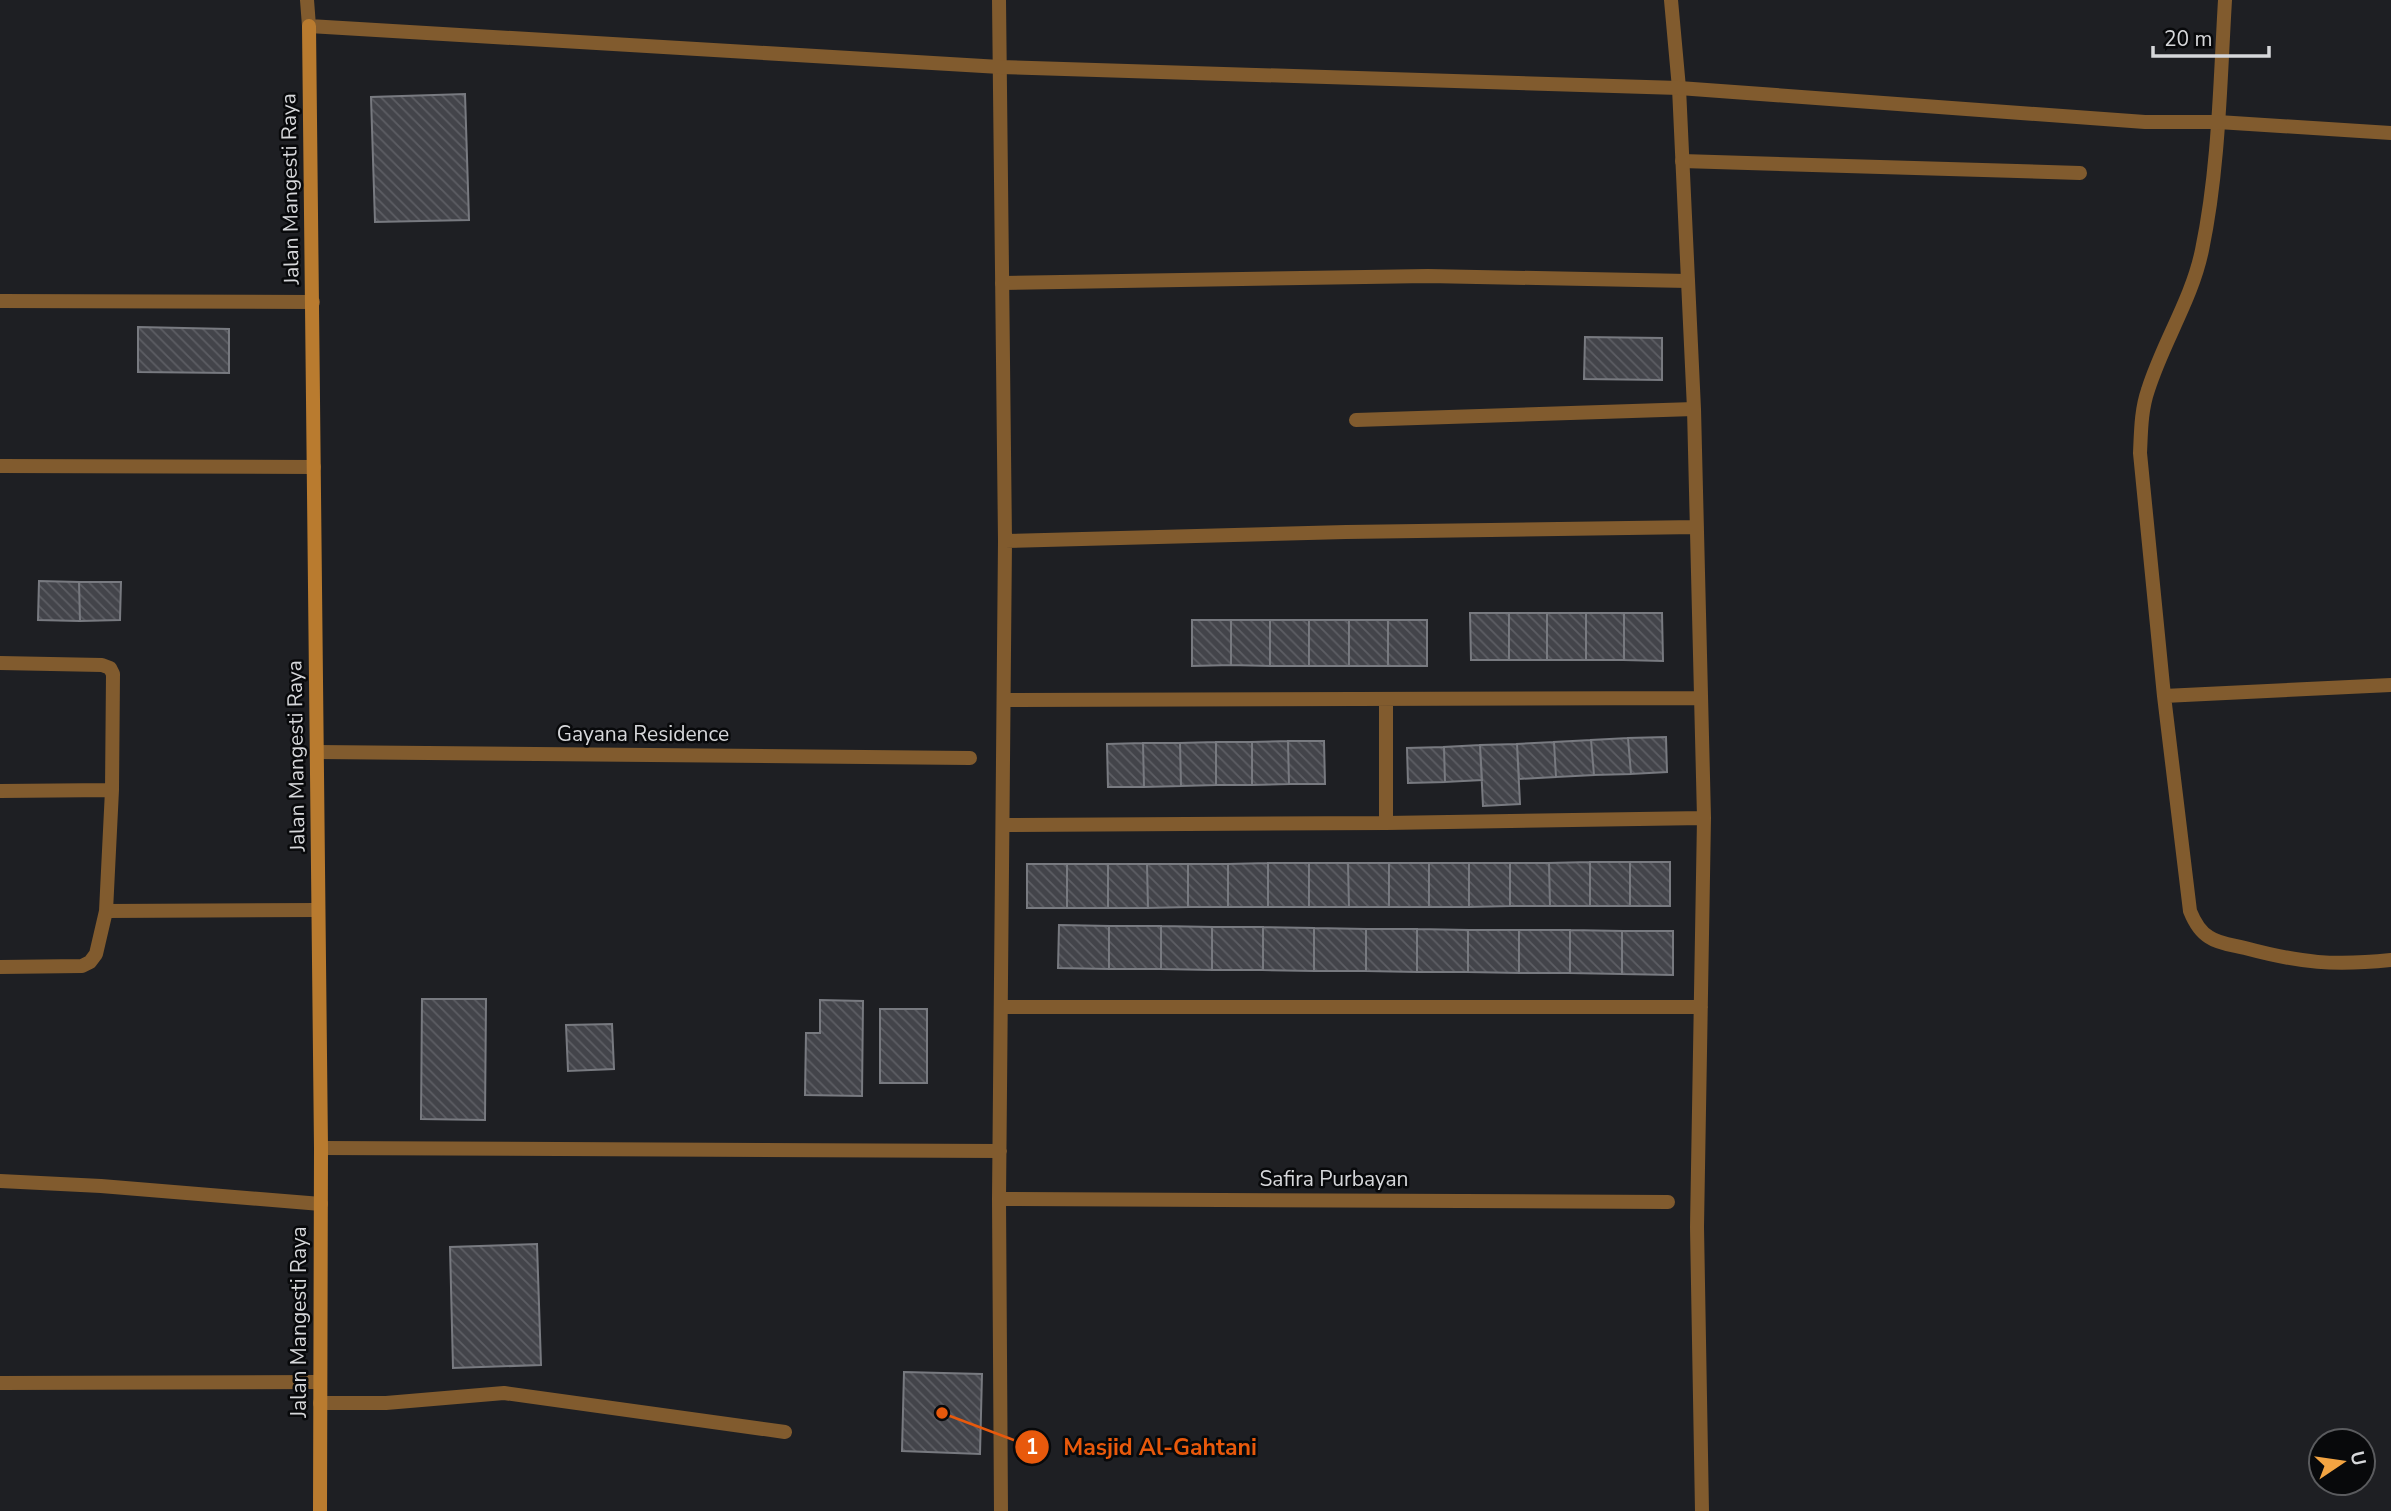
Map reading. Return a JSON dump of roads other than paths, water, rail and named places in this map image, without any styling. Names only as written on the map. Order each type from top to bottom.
[{"type":"main road","name":"Jalan Mangesti Raya","points":[[309,26],[321,1148],[320,1511]]},
{"type":"street","name":"Jalan Mangesti Raya","points":[[307,0],[309,26]]},
{"type":"street","points":[[999,0],[1005,541],[999,1199],[1001,1511]]},
{"type":"street","points":[[1671,0],[1679,88],[1695,409],[1704,818],[1697,1227],[1702,1511]]},
{"type":"street","points":[[2224,0],[2202,250],[2147,391],[2142,414],[2140,453],[2164,696],[2190,911],[2200,929],[2216,941],[2297,960],[2346,964],[2391,960]]},
{"type":"street","points":[[309,26],[1000,67],[1679,88],[2145,122],[2214,122],[2391,133]]},
{"type":"street","points":[[1682,161],[2080,173]]},
{"type":"street","points":[[1002,283],[1428,276],[1688,281]]},
{"type":"street","points":[[0,301],[313,302]]},
{"type":"street","points":[[1356,420],[1695,409]]},
{"type":"street","points":[[0,466],[314,467]]},
{"type":"street","points":[[1005,541],[1346,532],[1697,527]]},
{"type":"street","points":[[0,663],[102,665],[110,668],[113,674],[112,790],[106,912],[96,954],[90,962],[82,966],[0,967]]},
{"type":"street","points":[[2164,696],[2391,684]]},
{"type":"street","points":[[1005,700],[1700,698]]},
{"type":"street","points":[[1386,700],[1386,823]]},
{"type":"street","name":"Gayana Residence","points":[[317,752],[970,758]]},
{"type":"street","points":[[0,791],[112,790]]},
{"type":"street","points":[[1003,825],[1704,818]]},
{"type":"street","points":[[106,912],[318,909]]},
{"type":"street","points":[[1002,1007],[1701,1007]]},
{"type":"street","points":[[321,1148],[1000,1151]]},
{"type":"street","points":[[0,1181],[101,1186],[321,1204]]},
{"type":"street","name":"Safira Purbayan","points":[[999,1199],[1668,1202]]},
{"type":"street","points":[[0,1383],[320,1382]]},
{"type":"street","points":[[320,1403],[386,1403],[504,1393],[785,1433]]},
{"type":"place","name":"Masjid Al-Gahtani","points":[[942,1413]]}]
